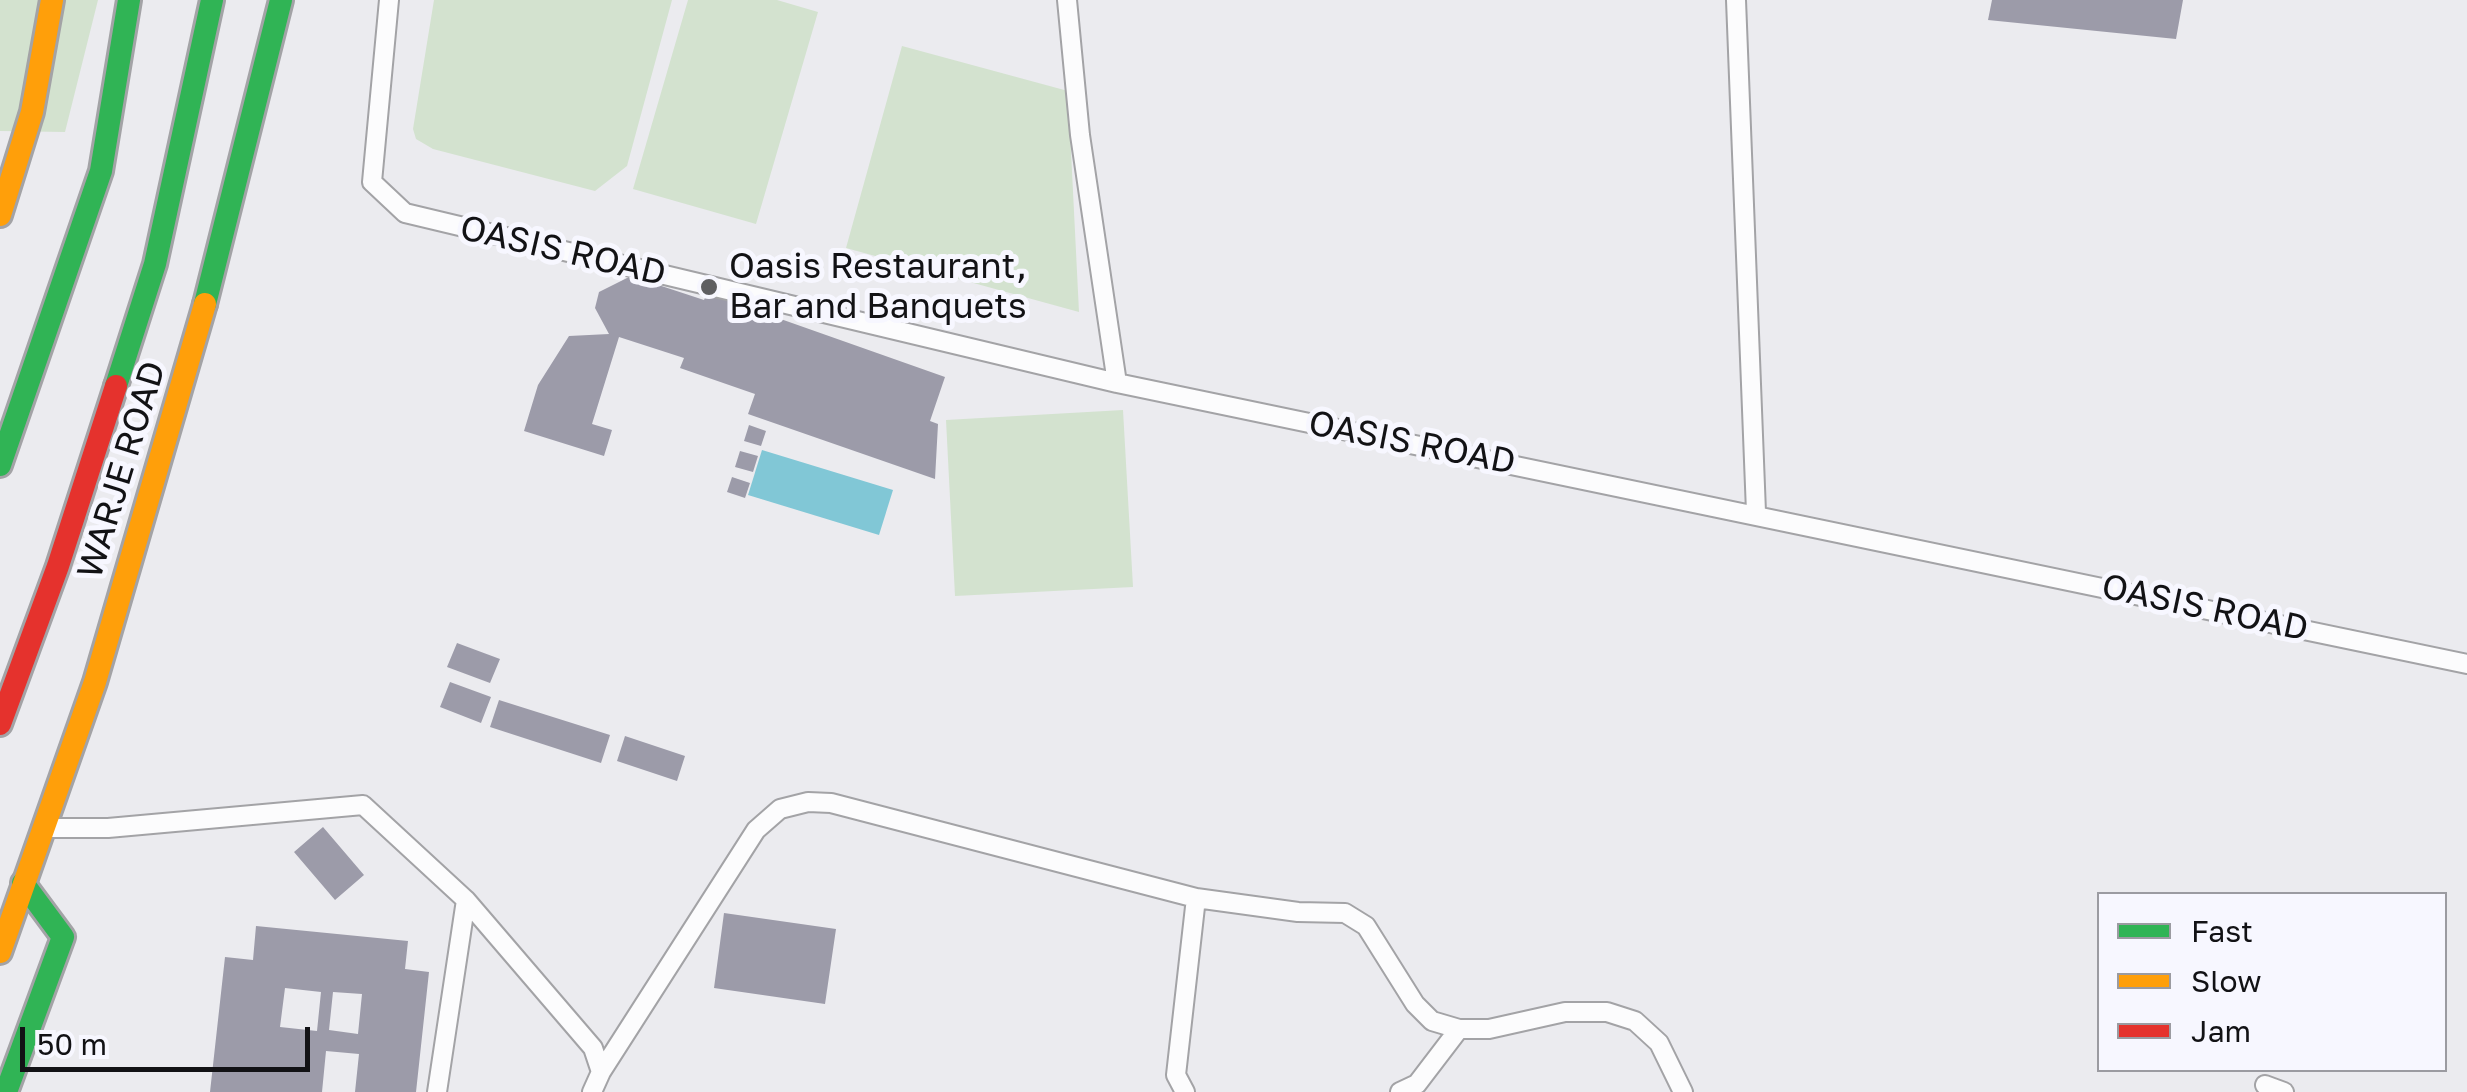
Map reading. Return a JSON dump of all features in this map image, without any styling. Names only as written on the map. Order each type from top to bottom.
[{"type":"main road","points":[[0,215],[32,112],[52,0]]},
{"type":"main road","points":[[0,465],[100,171],[129,0]]},
{"type":"main road","points":[[0,724],[58,566],[155,264],[209,30],[212,0]]},
{"type":"main road","name":"WARJE ROAD","points":[[0,952],[95,682],[187,380],[281,0]]},
{"type":"main road","points":[[6,1092],[63,937],[23,884]]},
{"type":"lane","name":"OASIS ROAD","points":[[389,0],[372,182],[405,213],[1117,383],[1756,512],[2467,664]]},
{"type":"lane","points":[[1067,0],[1080,135],[1117,383]]},
{"type":"lane","points":[[1736,0],[1756,512]]},
{"type":"lane","points":[[592,1092],[756,830],[780,809],[808,802],[831,803],[1196,898],[1298,912],[1345,913],[1356,918],[1381,946],[1415,1004],[1432,1021],[1459,1029],[1489,1028],[1564,1012],[1607,1012],[1635,1021],[1658,1043],[1683,1092]]},
{"type":"lane","points":[[41,828],[108,828],[363,805],[466,900],[593,1048],[601,1072]]},
{"type":"lane","points":[[1185,1092],[1176,1075],[1196,898]]},
{"type":"lane","points":[[437,1092],[466,900]]},
{"type":"lane","points":[[1400,1092],[1417,1084],[1459,1029]]},
{"type":"lane","points":[[2265,1084],[2284,1092]]},
{"type":"green space","points":[[0,0],[98,0],[65,132],[0,131]]},
{"type":"green space","points":[[434,0],[672,0],[627,166],[595,191],[433,149],[416,139],[413,129]]},
{"type":"green space","points":[[688,0],[777,0],[818,12],[756,224],[633,189]]},
{"type":"green space","points":[[902,46],[1068,91],[1079,312],[846,248]]},
{"type":"green space","points":[[1123,410],[1133,587],[955,596],[946,420]]},
{"type":"water","points":[[762,450],[893,490],[879,535],[748,495]]},
{"type":"building","points":[[1992,0],[2183,0],[2176,39],[1988,20]]},
{"type":"building","points":[[631,276],[704,300],[707,293],[945,377],[930,421],[938,424],[935,479],[748,414],[755,394],[680,368],[684,358],[619,337],[592,424],[612,430],[604,456],[524,431],[538,385],[569,336],[609,334],[595,308],[599,292]]},
{"type":"building","points":[[749,425],[766,431],[761,446],[744,441]]},
{"type":"building","points":[[740,451],[758,456],[753,472],[735,467]]},
{"type":"building","points":[[732,477],[750,483],[745,498],[727,492]]},
{"type":"building","points":[[457,643],[500,659],[490,683],[447,667]]},
{"type":"building","points":[[450,682],[491,697],[481,723],[440,707]]},
{"type":"building","points":[[499,700],[610,735],[601,763],[490,727]]},
{"type":"building","points":[[625,736],[685,756],[677,781],[617,761]]},
{"type":"building","points":[[323,827],[364,875],[335,900],[294,852]]},
{"type":"building","points":[[724,913],[836,929],[825,1004],[714,988]]},
{"type":"building","points":[[256,926],[408,941],[405,969],[429,972],[416,1092],[355,1092],[359,1054],[326,1051],[322,1092],[210,1092],[225,957],[253,960]],"holes":[[[285,988],[321,992],[317,1031],[280,1027]],[[333,992],[362,994],[358,1034],[329,1030]]]},
{"type":"traffic: fast","points":[[0,465],[101,171],[129,0]]},
{"type":"traffic: fast","points":[[116,386],[155,264],[212,0]]},
{"type":"traffic: fast","points":[[205,304],[281,0]]},
{"type":"traffic: fast","points":[[6,1092],[63,937],[23,883]]},
{"type":"traffic: slow","points":[[0,215],[32,112],[52,0]]},
{"type":"traffic: slow","points":[[0,952],[95,682],[205,304]]},
{"type":"traffic: jam","points":[[0,724],[58,566],[116,386]]},
{"type":"place","name":"Oasis Restaurant, Bar and Banquets","points":[[709,287]]}]
